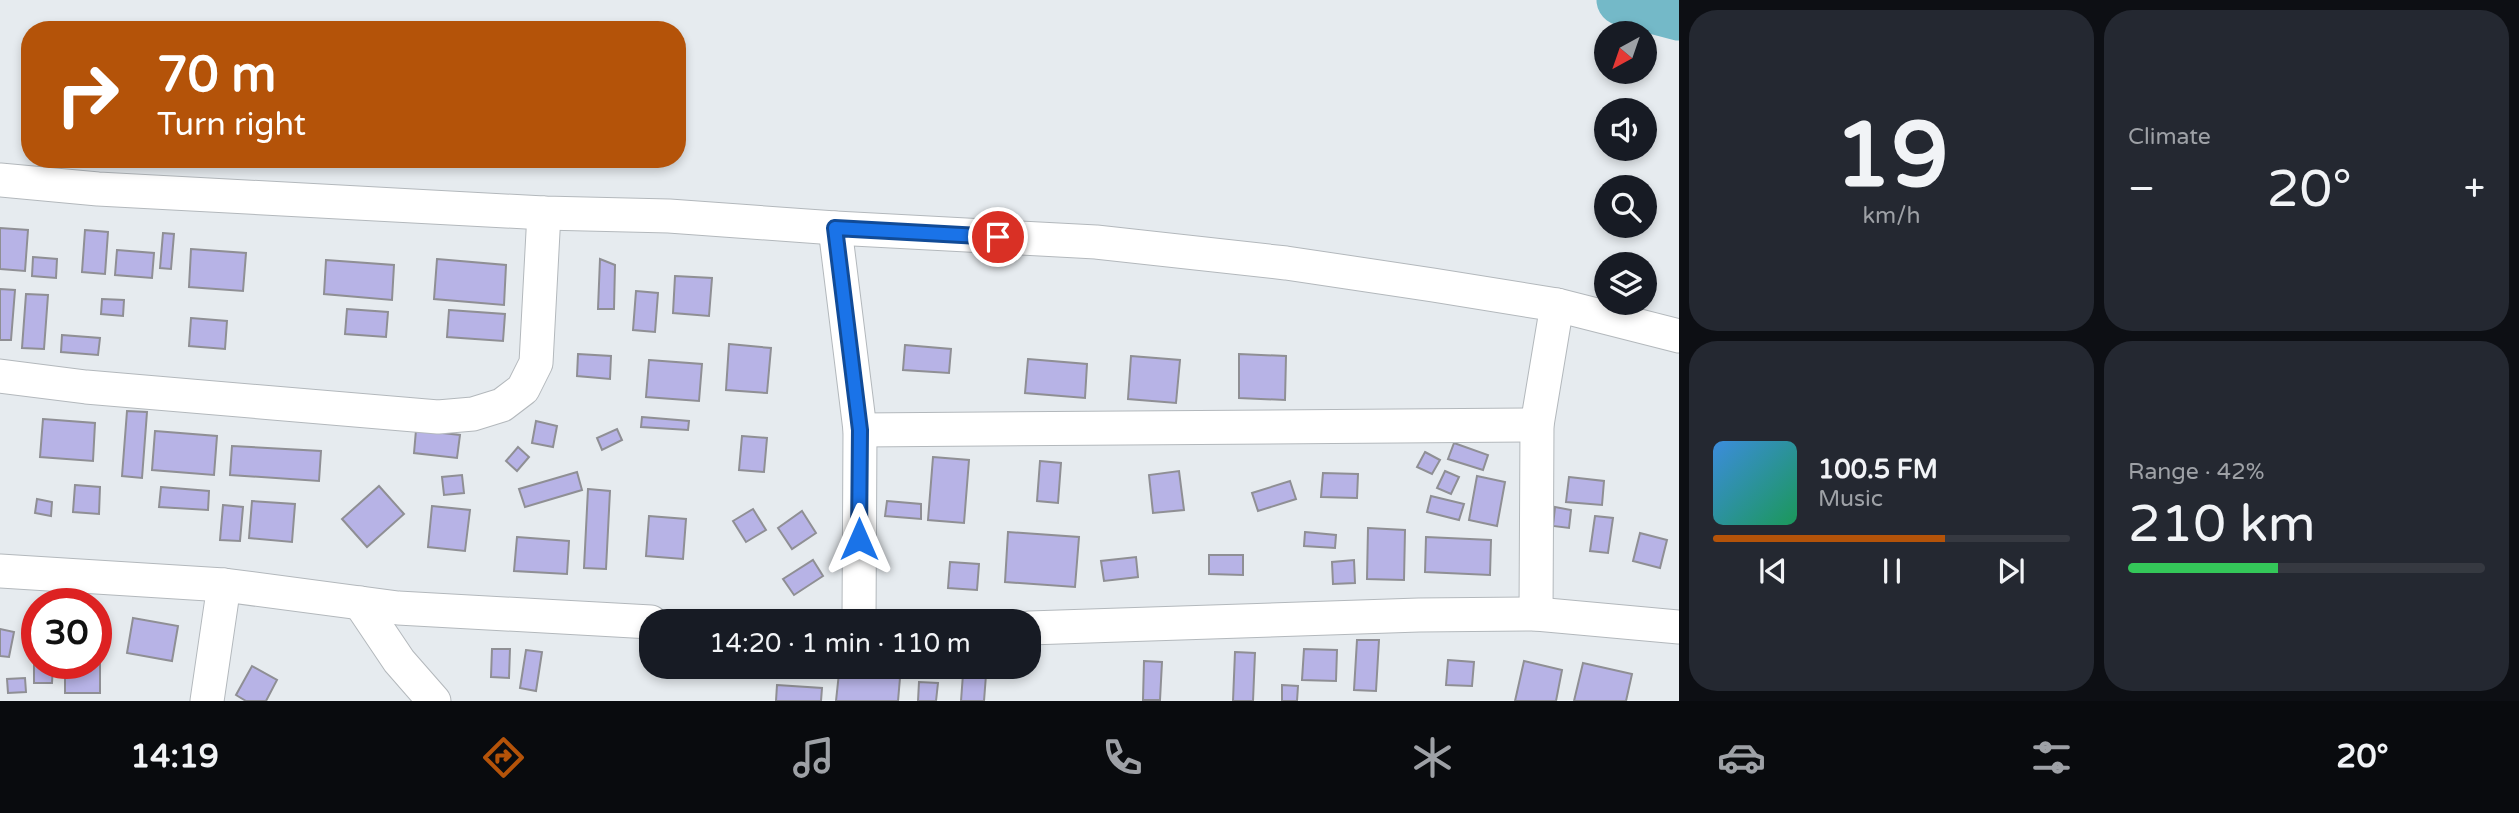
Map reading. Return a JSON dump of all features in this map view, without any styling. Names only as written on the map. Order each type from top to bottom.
[{"type":"street","points":[[0,180],[98,189],[544,213],[669,216],[1109,244],[1286,263],[1557,305],[1679,336]]},
{"type":"street","points":[[0,376],[86,387],[438,418],[473,414],[502,405],[523,389],[536,363],[544,213]]},
{"type":"street","points":[[835,228],[860,430],[859,609]]},
{"type":"street","points":[[1536,614],[1537,425],[1557,305]]},
{"type":"street","points":[[860,430],[1537,425]]},
{"type":"street","points":[[0,571],[224,585],[398,608],[639,621]]},
{"type":"street","points":[[207,701],[224,585]]},
{"type":"street","points":[[360,603],[399,661],[434,701]]},
{"type":"street","points":[[1041,628],[1405,615],[1536,614],[1679,627]]},
{"type":"building","points":[[0,228],[28,230],[25,271],[0,269]]},
{"type":"building","points":[[85,230],[108,232],[105,274],[82,272]]},
{"type":"building","points":[[163,233],[174,234],[171,269],[160,268]]},
{"type":"building","points":[[191,249],[246,253],[243,291],[189,287]]},
{"type":"building","points":[[117,250],[154,253],[152,278],[115,275]]},
{"type":"building","points":[[33,257],[57,259],[56,278],[32,276]]},
{"type":"building","points":[[437,259],[506,265],[504,305],[434,299]]},
{"type":"building","points":[[600,259],[615,265],[614,309],[598,309]]},
{"type":"building","points":[[326,260],[394,265],[392,300],[324,294]]},
{"type":"building","points":[[675,276],[712,278],[709,316],[673,313]]},
{"type":"building","points":[[0,289],[15,290],[11,340],[0,340]]},
{"type":"building","points":[[636,291],[658,293],[655,332],[633,330]]},
{"type":"building","points":[[26,294],[48,295],[44,349],[22,348]]},
{"type":"building","points":[[102,299],[124,300],[123,316],[101,314]]},
{"type":"building","points":[[347,309],[388,312],[386,337],[345,334]]},
{"type":"building","points":[[449,310],[505,314],[503,341],[447,337]]},
{"type":"building","points":[[191,318],[227,321],[225,349],[189,346]]},
{"type":"building","points":[[62,335],[100,338],[98,355],[61,352]]},
{"type":"building","points":[[729,344],[771,348],[767,393],[726,390]]},
{"type":"building","points":[[905,345],[951,349],[949,373],[903,370]]},
{"type":"building","points":[[578,354],[611,356],[610,379],[577,376]]},
{"type":"building","points":[[1239,354],[1286,356],[1285,400],[1239,398]]},
{"type":"building","points":[[1131,356],[1180,360],[1176,403],[1128,399]]},
{"type":"building","points":[[1028,359],[1087,364],[1085,398],[1025,393]]},
{"type":"building","points":[[649,360],[702,364],[699,401],[646,397]]},
{"type":"building","points":[[127,411],[147,412],[142,478],[122,476]]},
{"type":"building","points":[[642,417],[689,421],[688,430],[641,427]]},
{"type":"building","points":[[43,419],[95,423],[93,461],[40,457]]},
{"type":"building","points":[[536,421],[557,426],[553,447],[532,443]]},
{"type":"building","points":[[617,429],[622,440],[602,450],[597,438]]},
{"type":"building","points":[[416,430],[460,435],[457,458],[414,453]]},
{"type":"building","points":[[155,431],[217,436],[214,475],[152,470]]},
{"type":"building","points":[[742,436],[767,438],[764,472],[739,470]]},
{"type":"building","points":[[1454,443],[1488,455],[1483,470],[1448,459]]},
{"type":"building","points":[[232,446],[321,451],[319,481],[230,475]]},
{"type":"building","points":[[518,447],[529,457],[517,471],[506,461]]},
{"type":"building","points":[[1425,452],[1440,460],[1432,474],[1417,467]]},
{"type":"building","points":[[933,457],[969,460],[964,523],[928,520]]},
{"type":"building","points":[[1040,461],[1061,463],[1058,503],[1037,501]]},
{"type":"building","points":[[1179,471],[1184,510],[1153,513],[1149,475]]},
{"type":"building","points":[[1445,471],[1459,477],[1451,494],[1437,488]]},
{"type":"building","points":[[577,472],[582,490],[525,507],[519,489]]},
{"type":"building","points":[[1323,473],[1358,474],[1357,498],[1321,497]]},
{"type":"building","points":[[462,475],[464,493],[444,495],[442,477]]},
{"type":"building","points":[[1477,476],[1505,482],[1497,526],[1469,520]]},
{"type":"building","points":[[1569,477],[1604,481],[1602,505],[1566,502]]},
{"type":"building","points":[[1290,481],[1296,499],[1258,511],[1252,493]]},
{"type":"building","points":[[75,485],[100,487],[99,514],[73,512]]},
{"type":"building","points":[[379,486],[404,514],[367,547],[342,519]]},
{"type":"building","points":[[161,487],[209,491],[208,510],[159,507]]},
{"type":"building","points":[[588,489],[610,491],[606,569],[584,568]]},
{"type":"building","points":[[1431,496],[1464,504],[1459,520],[1427,512]]},
{"type":"building","points":[[37,499],[52,502],[51,516],[35,513]]},
{"type":"building","points":[[252,501],[295,504],[292,542],[249,538]]},
{"type":"building","points":[[887,501],[921,504],[921,519],[885,516]]},
{"type":"building","points":[[223,505],[243,507],[240,541],[220,540]]},
{"type":"building","points":[[432,506],[470,510],[465,551],[428,547]]},
{"type":"building","points":[[1555,507],[1571,510],[1569,528],[1553,526]]},
{"type":"building","points":[[753,509],[766,530],[746,542],[733,521]]},
{"type":"building","points":[[802,511],[816,533],[792,549],[778,528]]},
{"type":"building","points":[[649,516],[686,519],[683,559],[646,556]]},
{"type":"building","points":[[1595,516],[1613,518],[1608,553],[1590,551]]},
{"type":"building","points":[[1368,528],[1405,530],[1404,580],[1367,579]]},
{"type":"building","points":[[1008,532],[1079,537],[1075,587],[1005,582]]},
{"type":"building","points":[[1305,532],[1336,535],[1335,548],[1304,546]]},
{"type":"building","points":[[1640,533],[1667,540],[1660,568],[1633,561]]},
{"type":"building","points":[[517,537],[569,541],[567,574],[514,571]]},
{"type":"building","points":[[1426,537],[1491,540],[1490,575],[1425,572]]},
{"type":"building","points":[[1209,555],[1243,555],[1243,575],[1209,574]]},
{"type":"building","points":[[1136,557],[1138,577],[1104,581],[1101,561]]},
{"type":"building","points":[[813,560],[823,576],[794,595],[783,579]]},
{"type":"building","points":[[1354,560],[1355,583],[1333,584],[1332,562]]},
{"type":"building","points":[[950,562],[979,564],[977,590],[948,588]]},
{"type":"building","points":[[133,618],[178,626],[172,661],[127,653]]},
{"type":"building","points":[[0,629],[14,632],[9,657],[0,656]]},
{"type":"building","points":[[1357,640],[1379,640],[1376,691],[1354,690]]},
{"type":"building","points":[[492,649],[510,649],[509,678],[491,677]]},
{"type":"building","points":[[1304,649],[1337,650],[1336,681],[1302,680]]},
{"type":"building","points":[[526,650],[542,652],[536,691],[520,688]]},
{"type":"building","points":[[1235,652],[1255,653],[1253,701],[1233,701]]},
{"type":"building","points":[[1448,660],[1474,662],[1472,686],[1446,685]]},
{"type":"building","points":[[1144,661],[1162,662],[1160,700],[1143,700]]},
{"type":"building","points":[[1524,661],[1562,670],[1556,701],[1515,701]]},
{"type":"building","points":[[1583,663],[1632,674],[1626,701],[1574,701]]},
{"type":"building","points":[[252,666],[277,680],[266,701],[246,701],[236,695]]},
{"type":"building","points":[[7,679],[25,679],[26,692],[8,693]]},
{"type":"building","points":[[34,679],[52,679],[52,683],[34,683]]},
{"type":"building","points":[[65,679],[100,679],[100,693],[65,693]]},
{"type":"building","points":[[838,679],[900,679],[898,701],[836,701]]},
{"type":"building","points":[[963,679],[986,679],[984,701],[961,701]]},
{"type":"building","points":[[919,682],[938,683],[936,701],[918,701]]},
{"type":"building","points":[[777,685],[822,688],[821,701],[776,701]]},
{"type":"building","points":[[1282,685],[1298,686],[1297,701],[1282,701]]},
{"type":"waterway","points":[[1622,0],[1679,15]]},
{"type":"route","points":[[859,539],[860,430],[835,228],[998,237]]}]
